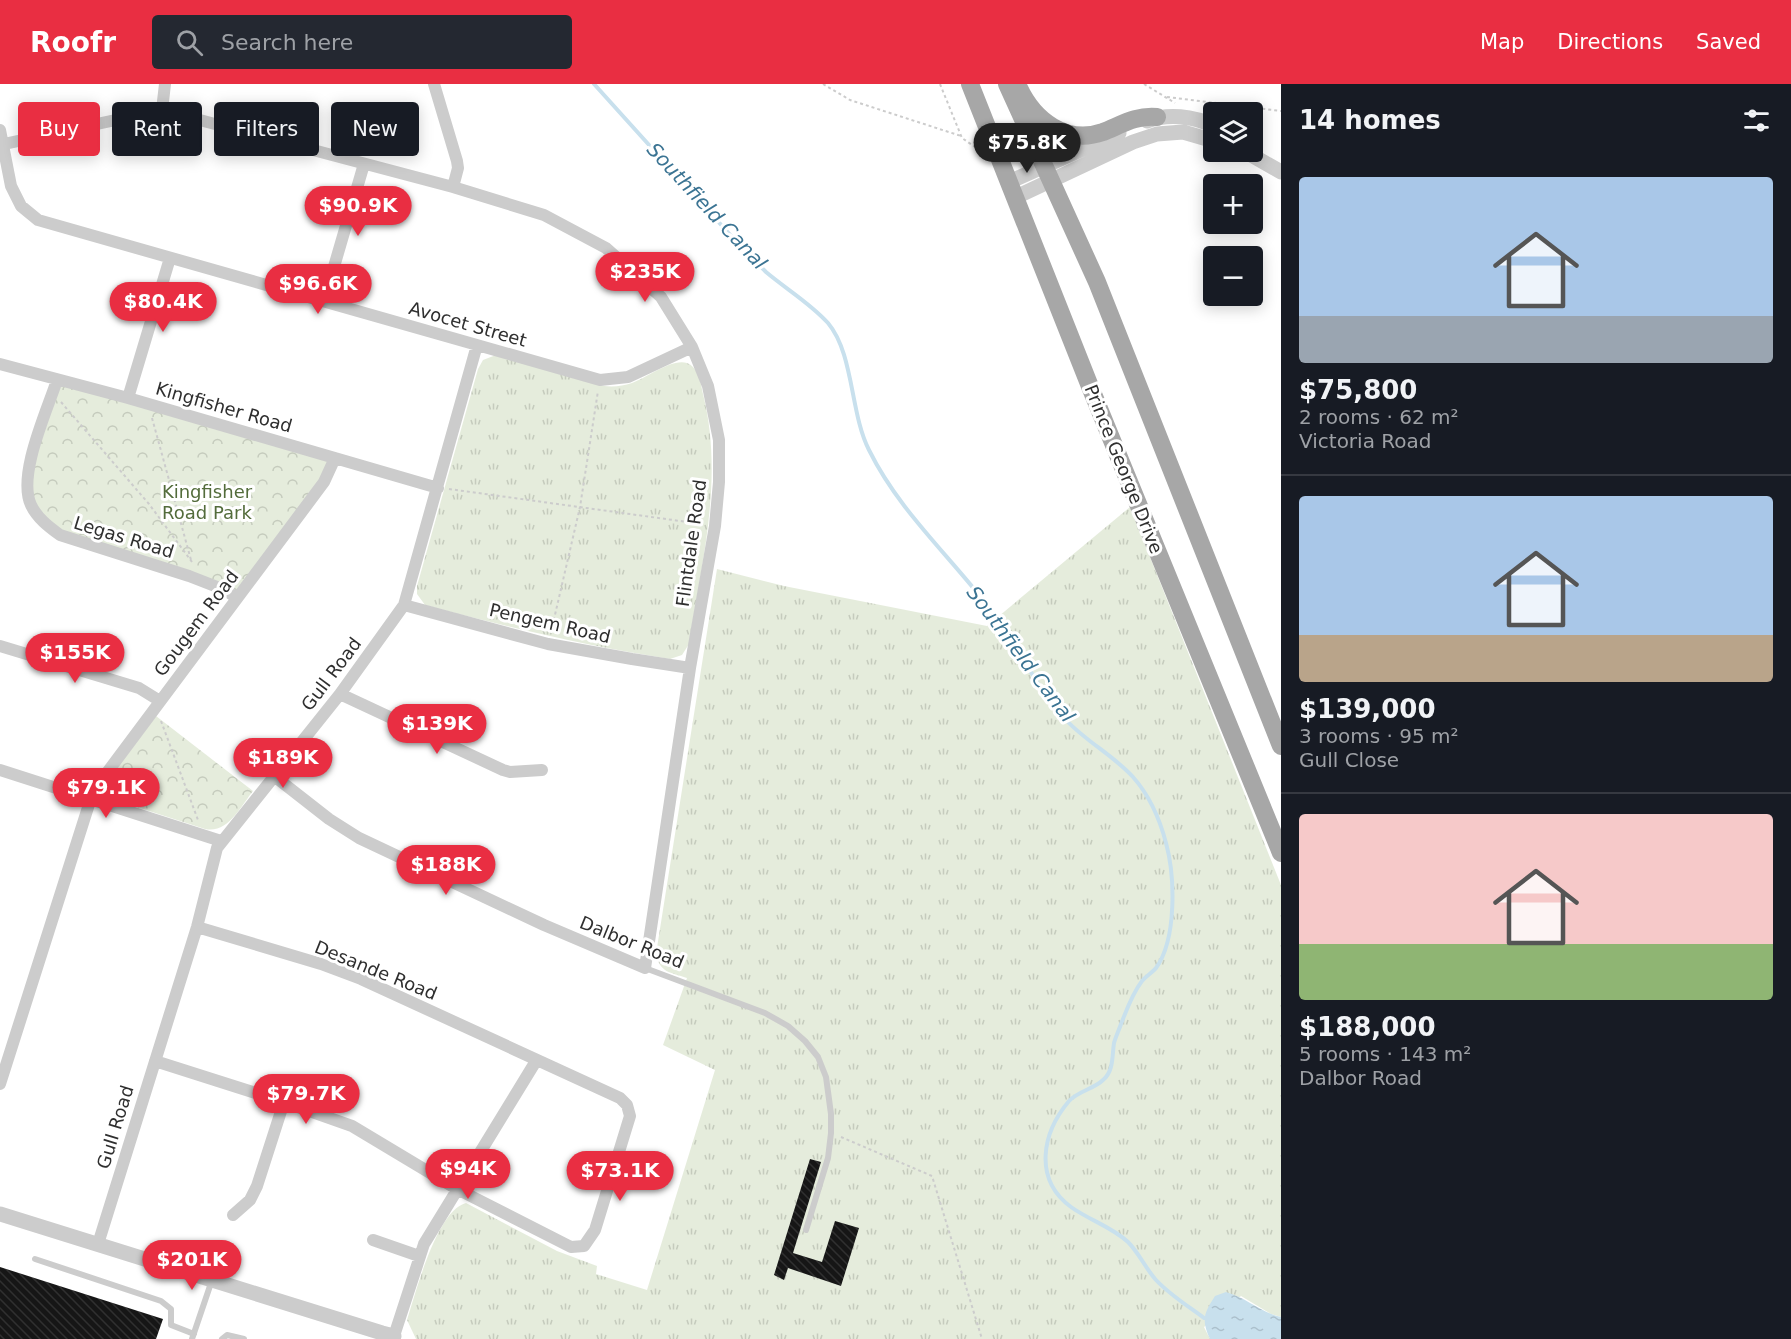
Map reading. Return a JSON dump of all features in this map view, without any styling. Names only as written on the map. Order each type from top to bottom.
[{"type":"main road","name":"Prince George Drive","points":[[970,84],[1091,389],[1281,853]]},
{"type":"main road","points":[[1007,84],[1101,292],[1281,746]]},
{"type":"main road","points":[[1017,84],[1027,102],[1040,118],[1064,133],[1093,135],[1133,119],[1157,117]]},
{"type":"street","points":[[163,102],[165,84]]},
{"type":"street","points":[[434,84],[457,161],[458,168],[453,187]]},
{"type":"street","points":[[1048,174],[1157,117],[1185,117],[1203,123]]},
{"type":"street","name":"Flintdale Road","points":[[2,144],[112,121]]},
{"type":"street","name":"Flintdale Road","points":[[202,121],[453,187],[544,215],[606,248],[660,297],[692,347],[708,386],[719,440],[719,482],[715,526],[690,668],[645,968]]},
{"type":"street","name":"Avocet Street","points":[[0,130],[11,186],[21,207],[38,219],[600,380],[628,377],[692,347]]},
{"type":"street","points":[[1012,190],[1048,174],[1157,134],[1183,132],[1203,138]]},
{"type":"street","points":[[1263,162],[1281,172]]},
{"type":"street","points":[[324,301],[364,164]]},
{"type":"street","points":[[128,398],[170,258]]},
{"type":"street","name":"Gull Road","points":[[98,1244],[197,927],[214,858],[221,841],[340,694],[404,605],[477,345]]},
{"type":"street","name":"Kingfisher Road","points":[[0,364],[128,398],[438,488]]},
{"type":"street","name":"Legas Road","points":[[57,380],[27,470],[27,488],[31,505],[43,522],[60,536],[189,576],[225,590],[237,598]]},
{"type":"street","name":"Gougem Road","points":[[0,1084],[91,798],[97,786],[324,482],[335,458]]},
{"type":"street","name":"Pengem Road","points":[[404,605],[548,644],[690,668]]},
{"type":"street","points":[[0,646],[139,688],[160,701]]},
{"type":"street","points":[[340,694],[503,770],[510,772],[543,770]]},
{"type":"street","points":[[0,770],[221,841]]},
{"type":"street","name":"Dalbor Road","points":[[274,776],[329,819],[359,838],[544,925],[645,968]]},
{"type":"street","name":"Desande Road","points":[[197,927],[321,964],[361,979],[620,1098],[627,1105],[630,1116],[596,1230],[585,1246],[571,1247],[457,1189]]},
{"type":"street","points":[[155,1061],[284,1102],[359,1129],[457,1189]]},
{"type":"street","points":[[0,1214],[393,1338],[424,1244],[536,1061]]},
{"type":"street","points":[[234,1215],[250,1200],[257,1186],[284,1102]]},
{"type":"street","points":[[373,1240],[419,1256]]},
{"type":"lane","name":"Dalbor Road","points":[[645,968],[765,1013],[788,1026],[806,1041],[818,1057],[826,1077],[831,1133],[828,1158],[806,1230]]},
{"type":"lane","points":[[35,1258],[161,1300],[171,1309],[171,1326],[193,1337],[212,1280]]},
{"type":"lane","points":[[222,1339],[227,1335],[243,1339]]},
{"type":"path","points":[[823,84],[850,100],[961,136]]},
{"type":"path","points":[[940,84],[964,141],[983,152]]},
{"type":"path","points":[[1144,84],[1167,97],[1281,111]]},
{"type":"path","points":[[548,644],[580,507],[600,380]]},
{"type":"path","points":[[51,397],[63,402],[149,504],[192,562]]},
{"type":"path","points":[[147,404],[192,562],[189,576]]},
{"type":"path","points":[[438,488],[715,526]]},
{"type":"path","points":[[160,701],[154,716],[162,723],[201,827],[200,834]]},
{"type":"path","points":[[831,1133],[932,1176],[982,1339]]},
{"type":"green space","points":[[496,355],[604,386],[632,383],[674,363],[687,363],[694,368],[701,385],[709,425],[712,456],[711,488],[705,550],[689,644],[682,655],[670,659],[486,621],[425,605],[417,594],[417,586],[478,369],[483,360]]},
{"type":"green space","name":"Kingfisher Road Park","points":[[57,380],[335,458],[237,598],[60,535],[43,522],[27,488]]},
{"type":"green space","points":[[1130,507],[1281,885],[1281,1317],[1271,1314],[1241,1296],[1204,1327],[1210,1339],[416,1339],[407,1320],[422,1273],[446,1220],[456,1209],[466,1203],[557,1251],[597,1266],[596,1274],[647,1290],[715,1070],[663,1045],[687,978],[663,968],[656,954],[717,569],[784,586],[987,626]]},
{"type":"green space","points":[[156,716],[253,791],[233,817],[221,827],[205,829],[115,800],[109,794],[107,785],[109,779]]},
{"type":"water","points":[[1226,1292],[1281,1317],[1281,1339],[1210,1339],[1205,1327],[1206,1312],[1215,1296]]},
{"type":"building","points":[[810,1159],[821,1162],[793,1253],[822,1262],[835,1221],[859,1228],[841,1286],[788,1268],[784,1280],[774,1275]]},
{"type":"building","points":[[0,1267],[163,1319],[156,1339],[0,1339]]},
{"type":"waterway","name":"Southfield Canal","points":[[594,84],[742,248],[766,272],[828,323],[843,351],[863,435],[881,472],[895,493],[991,610],[1056,708],[1075,729],[1133,777],[1153,808],[1166,843],[1171,872],[1172,907],[1168,941],[1156,968],[1142,981],[1130,1002],[1115,1040],[1111,1068],[1107,1076],[1069,1101],[1053,1127],[1048,1141],[1047,1170],[1051,1183],[1059,1196],[1071,1207],[1128,1242],[1152,1276],[1204,1318]]}]
